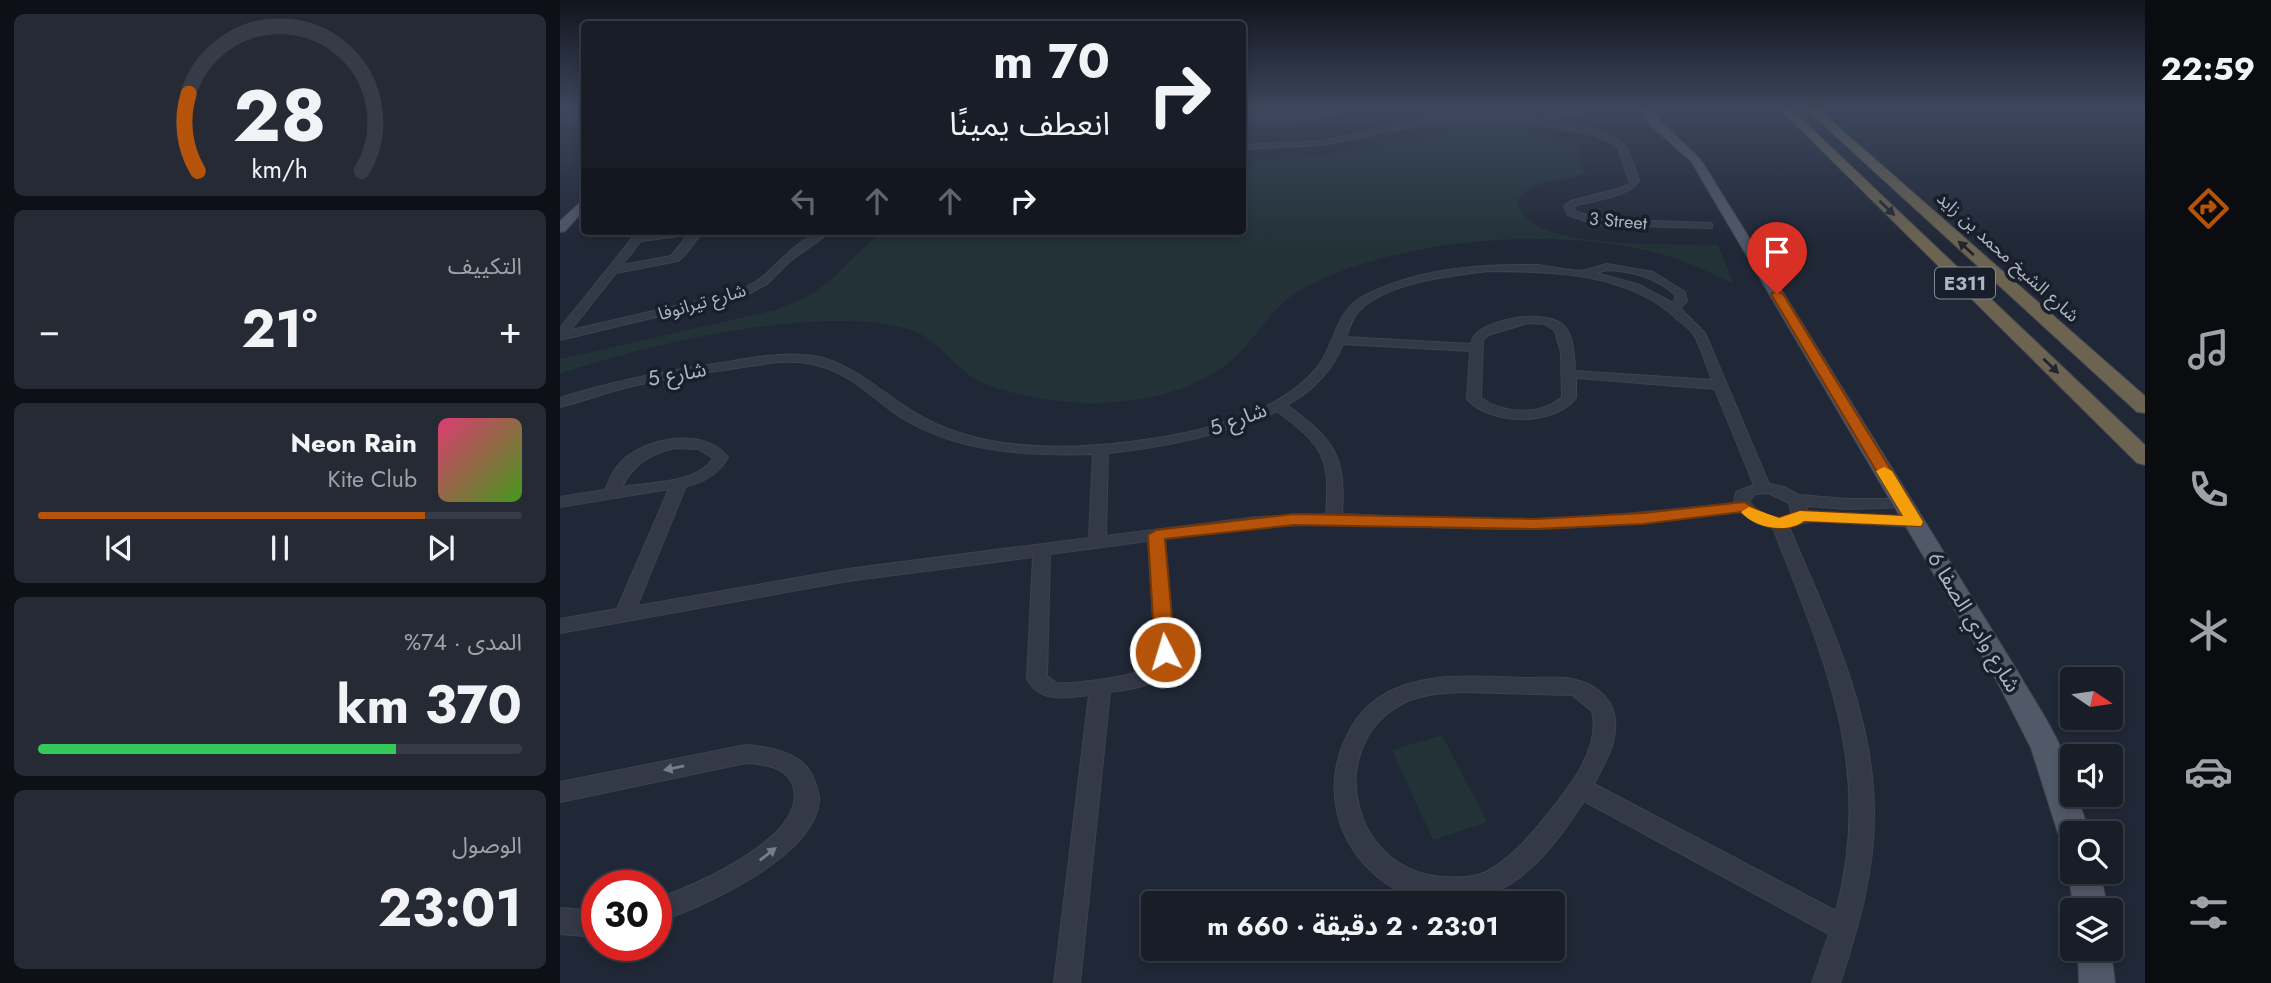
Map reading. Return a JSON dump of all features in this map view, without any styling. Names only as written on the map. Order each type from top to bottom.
[{"type":"highway","name":"E311","points":[[1832,155],[2145,457]]},
{"type":"highway","name":"شارع الشيخ محمد بن زايد","points":[[1862,155],[2145,407]]},
{"type":"main road","name":"شارع وادي الصفا 6","points":[[1692,155],[1975,618],[2045,748],[2070,821]]},
{"type":"main road","points":[[560,228],[581,207]]},
{"type":"main road","points":[[2096,961],[2097,983]]},
{"type":"street","name":"3 Street","points":[[1624,155],[1634,184],[1624,190],[1574,203],[1569,206],[1571,213],[1597,222],[1709,226]]},
{"type":"street","name":"شارع تيرانوفا","points":[[560,336],[639,235]]},
{"type":"street","points":[[612,270],[674,259],[680,255],[693,235]]},
{"type":"street","name":"شارع تيرانوفا","points":[[560,336],[740,294],[762,282],[786,259],[821,235]]},
{"type":"street","name":"شارع 5","points":[[560,403],[604,388],[652,378],[759,361],[802,359],[834,365],[923,424],[952,435],[1011,447],[1101,450],[1174,439],[1211,430],[1278,405],[1312,381],[1324,367],[1348,315],[1362,303],[1395,287],[1428,278],[1498,266],[1542,268],[1587,274],[1634,288],[1674,307],[1699,332],[1763,488]]},
{"type":"street","points":[[1523,320],[1553,324],[1562,333],[1569,374],[1569,398],[1560,407],[1542,412],[1512,414],[1489,410],[1475,399],[1476,348],[1477,340],[1484,332],[1523,320]]},
{"type":"street","points":[[1338,341],[1476,348]]},
{"type":"street","points":[[1569,374],[1721,385]]},
{"type":"street","points":[[1278,405],[1314,432],[1331,453],[1337,478],[1334,519]]},
{"type":"street","points":[[560,502],[679,483],[714,469],[721,457],[710,449],[689,444],[649,451],[629,463],[611,493]]},
{"type":"street","points":[[1097,542],[1101,450]]},
{"type":"street","points":[[625,613],[679,483]]},
{"type":"street","points":[[1744,507],[1742,495],[1746,491],[1763,488],[1786,494],[1858,744],[1863,814],[1861,852],[1845,929],[1826,983]]},
{"type":"street","points":[[1831,510],[1844,500],[1872,505],[1904,504]]},
{"type":"street","points":[[1872,505],[1881,521]]},
{"type":"street","points":[[560,626],[848,575],[1256,522],[1334,519],[1446,524],[1549,524],[1643,518],[1744,507],[1762,519],[1791,513],[1831,510],[1881,521],[1915,522]]},
{"type":"street","points":[[1042,549],[1037,679],[1051,690],[1100,687],[1146,678],[1163,662],[1165,652],[1156,535]]},
{"type":"street","points":[[1464,684],[1558,684],[1587,692],[1604,712],[1604,734],[1580,787],[1562,816],[1516,866],[1491,882],[1462,890],[1429,889],[1399,878],[1373,861],[1357,836],[1343,782],[1352,748],[1370,718],[1389,702],[1410,692],[1433,686],[1464,684]]},
{"type":"street","points":[[1067,983],[1100,687]]},
{"type":"street","points":[[560,792],[746,754],[772,756],[799,774],[805,783],[804,809],[786,839],[752,865],[672,905]]},
{"type":"street","points":[[1580,787],[1845,929]]},
{"type":"street","points":[[560,921],[581,923]]},
{"type":"shaded area","points":[[1327,155],[1580,155],[1579,163],[1585,173],[1538,185],[1522,194],[1517,202],[1524,216],[1540,227],[1588,240],[1718,245],[1734,284],[1673,258],[1612,244],[1521,239],[1426,249],[1380,259],[1338,273],[1301,290],[1277,309],[1230,361],[1198,381],[1163,394],[1107,403],[1057,401],[1000,389],[972,377],[921,335],[877,323],[834,321],[736,330],[639,351],[560,374],[560,359],[779,309],[798,301],[829,281],[879,235],[1246,235],[1246,172],[1260,161]]},
{"type":"shaded area","points":[[1442,735],[1487,822],[1433,840],[1392,750]]},
{"type":"slow traffic","points":[[1749,512],[1779,523],[1792,522],[1800,516],[1915,522],[1884,471]]},
{"type":"route","points":[[1165,652],[1156,535],[1294,519],[1535,524],[1643,518],[1744,507],[1754,516],[1779,523],[1792,522],[1800,516],[1915,522],[1777,294]]}]
